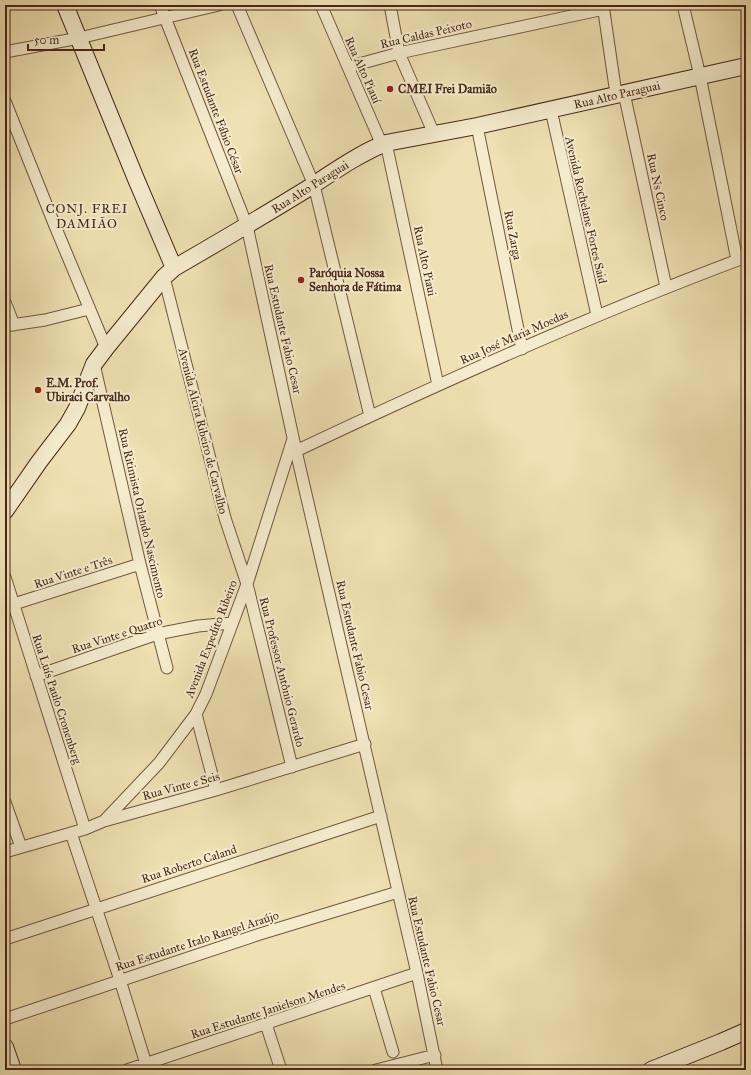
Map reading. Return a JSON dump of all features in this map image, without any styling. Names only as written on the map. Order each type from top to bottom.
[{"type":"street","name":"Avenida Alcira Ribeiro de Carvalho","points":[[65,5],[133,172],[169,273],[225,518],[247,584]]},
{"type":"street","name":"Rua Estudante Fábio César","points":[[160,5],[247,226]]},
{"type":"street","points":[[5,52],[79,38],[219,5]]},
{"type":"street","points":[[237,5],[314,185],[370,416]]},
{"type":"street","name":"Rua Alto Piauí","points":[[321,5],[384,144]]},
{"type":"street","points":[[390,5],[399,53],[434,134]]},
{"type":"street","points":[[683,5],[742,259]]},
{"type":"street","name":"Rua Caldas Peixoto","points":[[348,67],[399,53],[603,7]]},
{"type":"street","name":"Rua Ns Cinco","points":[[603,7],[620,94],[666,287]]},
{"type":"street","name":"Rua Alto Paraguai","points":[[5,511],[39,462],[68,424],[77,408],[94,364],[169,273],[375,148],[384,144],[478,126],[746,66]]},
{"type":"street","points":[[5,101],[106,348]]},
{"type":"street","name":"Avenida Rochelane Fortes Said","points":[[551,110],[597,315]]},
{"type":"street","name":"Rua Zarga","points":[[478,126],[522,349]]},
{"type":"street","name":"Rua Alto Piaui","points":[[384,144],[438,384]]},
{"type":"street","name":"Rua Estudante Fabio Cesar","points":[[247,226],[296,451],[417,972],[437,1070]]},
{"type":"street","name":"Rua José Maria Moedas","points":[[296,451],[438,384],[522,349],[597,315],[666,287],[742,259]]},
{"type":"street","points":[[5,302],[10,325],[45,320],[89,309]]},
{"type":"street","name":"Rua Ritimista Orlando Nascimento","points":[[94,364],[140,564],[167,668]]},
{"type":"street","name":"Avenida Expedito Ribeiro","points":[[104,821],[159,763],[196,714],[215,672],[247,584],[294,438]]},
{"type":"street","name":"Rua Vinte e Três","points":[[14,604],[140,564]]},
{"type":"street","name":"Rua Luís Paulo Cronenberg","points":[[5,577],[85,829]]},
{"type":"street","name":"Rua Professor Antônio Gerardo","points":[[247,584],[292,767]]},
{"type":"street","name":"Rua Vinte e Quatro","points":[[36,676],[157,634],[198,626],[232,623]]},
{"type":"street","points":[[196,714],[216,790]]},
{"type":"street","name":"Rua Vinte e Seis","points":[[5,852],[85,829],[104,821],[216,790],[365,744]]},
{"type":"street","points":[[5,802],[21,847]]},
{"type":"street","name":"Rua Roberto Caland","points":[[5,939],[381,816]]},
{"type":"street","points":[[71,833],[95,909],[120,980],[146,1064]]},
{"type":"street","name":"Rua Estudante Italo Rangel Araújo","points":[[5,1018],[260,934],[398,892]]},
{"type":"street","name":"Rua Estudante Janielson Mendes","points":[[127,1070],[374,988],[417,972]]},
{"type":"street","points":[[374,988],[393,1052]]},
{"type":"street","points":[[266,1024],[281,1070]]},
{"type":"street","points":[[651,1070],[746,1031]]},
{"type":"street","points":[[721,1042],[746,1036]]},
{"type":"street","points":[[5,1047],[13,1070]]},
{"type":"street","points":[[376,1070],[435,1055]]},
{"type":"place","name":"CMEI Frei Damião","points":[[390,89]]},
{"type":"place","name":"Paróquia Nossa Senhora de Fátima","points":[[301,280]]},
{"type":"place","name":"E.M. Prof. Ubiraci Carvalho","points":[[38,390]]},
{"type":"district","name":"CONJ. FREI DAMIÃO","points":[[87,216]]}]
